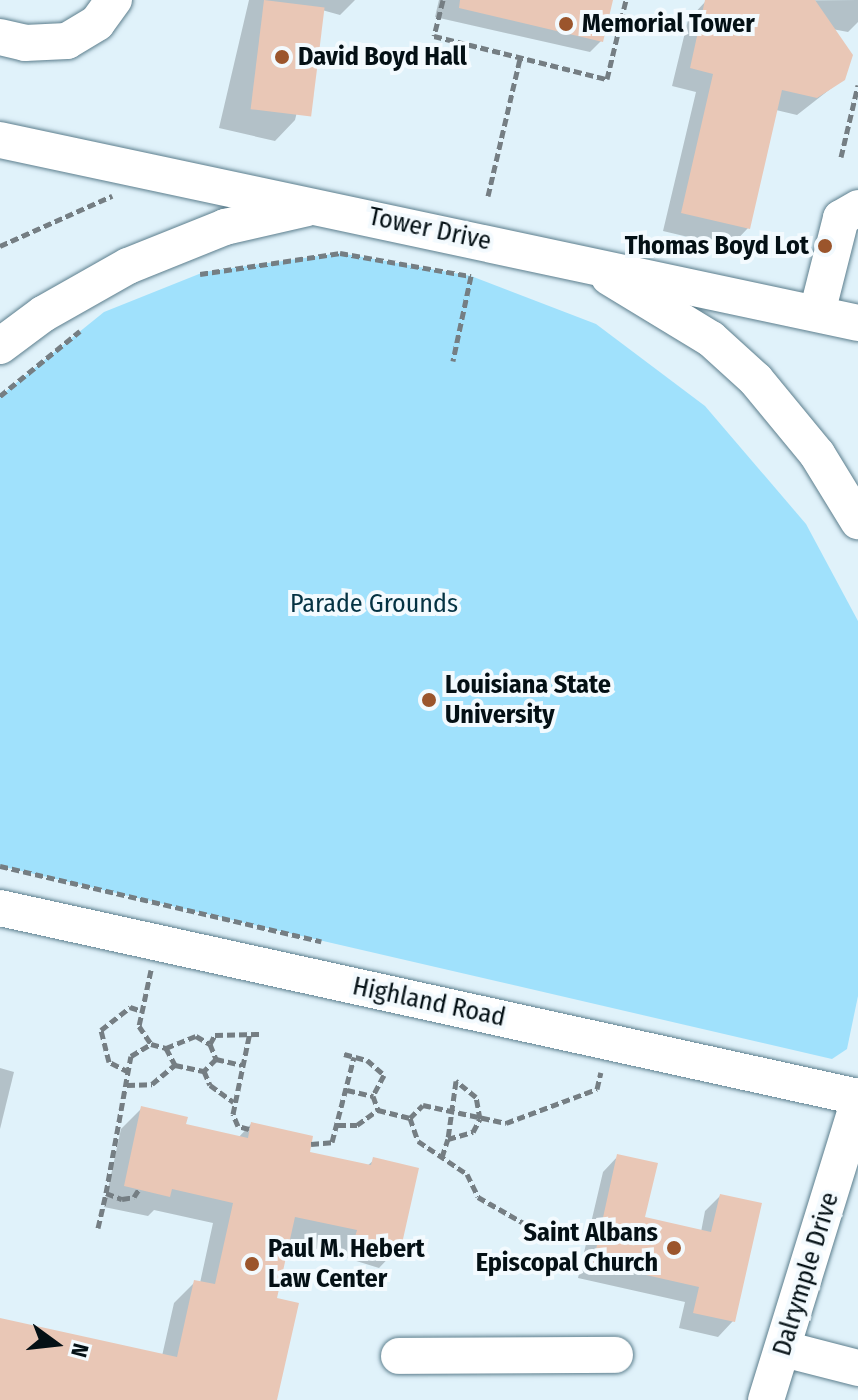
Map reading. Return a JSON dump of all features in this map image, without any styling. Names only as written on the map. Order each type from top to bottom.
[{"type":"street","points":[[0,37],[25,43],[67,41],[97,23],[114,0]]},
{"type":"street","name":"Tower Drive","points":[[0,140],[320,205],[858,323]]},
{"type":"street","points":[[0,346],[43,314],[128,266],[225,227],[320,205]]},
{"type":"street","points":[[817,313],[845,258],[841,218],[858,208]]},
{"type":"street","points":[[584,262],[711,339],[756,380],[817,454],[858,521]]},
{"type":"street","name":"Highland Road","points":[[0,908],[858,1100]]},
{"type":"street","name":"Dalrymple Drive","points":[[766,1400],[858,1100]]},
{"type":"street","points":[[784,1349],[858,1368]]},
{"type":"street","points":[[399,1356],[615,1355]]},
{"type":"path","points":[[443,0],[434,36],[607,79],[626,0]]},
{"type":"path","points":[[488,196],[520,58]]},
{"type":"path","points":[[841,157],[858,85]]},
{"type":"path","points":[[0,246],[161,174]]},
{"type":"path","points":[[190,278],[340,253],[471,276],[453,361]]},
{"type":"path","points":[[0,396],[92,321]]},
{"type":"path","points":[[0,866],[321,941]]},
{"type":"path","points":[[153,960],[139,1026],[151,1044],[166,1048],[196,1036],[210,1044],[216,1059]]},
{"type":"path","points":[[129,1072],[109,1062],[101,1030],[130,1007],[142,1011]]},
{"type":"path","points":[[249,1129],[234,1121],[233,1102],[250,1032]]},
{"type":"path","points":[[210,1044],[215,1035],[260,1034]]},
{"type":"path","points":[[98,1228],[131,1056],[151,1044]]},
{"type":"path","points":[[166,1048],[175,1065]]},
{"type":"path","points":[[344,1054],[384,1075],[373,1096],[378,1110]]},
{"type":"path","points":[[311,1144],[332,1142],[354,1057]]},
{"type":"path","points":[[216,1059],[241,1065]]},
{"type":"path","points":[[204,1071],[216,1059]]},
{"type":"path","points":[[410,1118],[423,1105],[506,1123],[597,1089],[604,1062]]},
{"type":"path","points":[[127,1085],[152,1084],[175,1065]]},
{"type":"path","points":[[175,1065],[204,1071]]},
{"type":"path","points":[[204,1071],[210,1085],[233,1102]]},
{"type":"path","points":[[442,1157],[448,1139],[456,1081],[476,1097],[480,1119],[473,1132],[448,1139]]},
{"type":"path","points":[[347,1090],[373,1096]]},
{"type":"path","points":[[338,1125],[357,1125],[378,1110],[410,1118]]},
{"type":"path","points":[[410,1118],[418,1141],[467,1174],[478,1197],[541,1233]]},
{"type":"path","points":[[106,1193],[122,1199],[134,1197],[139,1189]]},
{"type":"shaded area","name":"Louisiana State University","points":[[0,0],[858,0],[858,1400],[0,1400]]},
{"type":"green space","name":"Parade Grounds","points":[[340,253],[471,276],[596,324],[705,406],[806,524],[858,621],[858,996],[847,1049],[832,1059],[0,866],[0,396],[104,312],[204,272]]},
{"type":"building","name":"David Boyd Hall","points":[[264,0],[325,7],[311,117],[251,109]]},
{"type":"building","name":"Memorial Tower","points":[[460,0],[613,0],[603,42],[459,8]]},
{"type":"building","points":[[705,0],[815,0],[853,55],[845,80],[817,98],[782,90],[750,229],[681,213],[713,74],[690,68]]},
{"type":"building","name":"Paul M. Hebert Law Center","points":[[141,1106],[188,1117],[186,1124],[248,1138],[251,1122],[313,1136],[310,1152],[371,1165],[373,1157],[419,1168],[401,1248],[355,1237],[357,1230],[295,1217],[277,1298],[299,1303],[277,1400],[0,1400],[0,1318],[177,1357],[194,1280],[215,1284],[233,1203],[172,1189],[170,1197],[124,1186]]},
{"type":"building","name":"Saint Albans Episcopal Church","points":[[617,1154],[658,1163],[645,1217],[711,1232],[720,1194],[762,1203],[735,1322],[693,1313],[699,1287],[593,1263]]},
{"type":"place","name":"Memorial Tower","points":[[566,24]]},
{"type":"place","name":"David Boyd Hall","points":[[282,57]]},
{"type":"place","name":"Thomas Boyd Lot","points":[[825,246]]},
{"type":"place","name":"Louisiana State University","points":[[429,700]]},
{"type":"place","name":"Saint Albans Episcopal Church","points":[[674,1248]]},
{"type":"place","name":"Paul M. Hebert Law Center","points":[[252,1264]]}]
